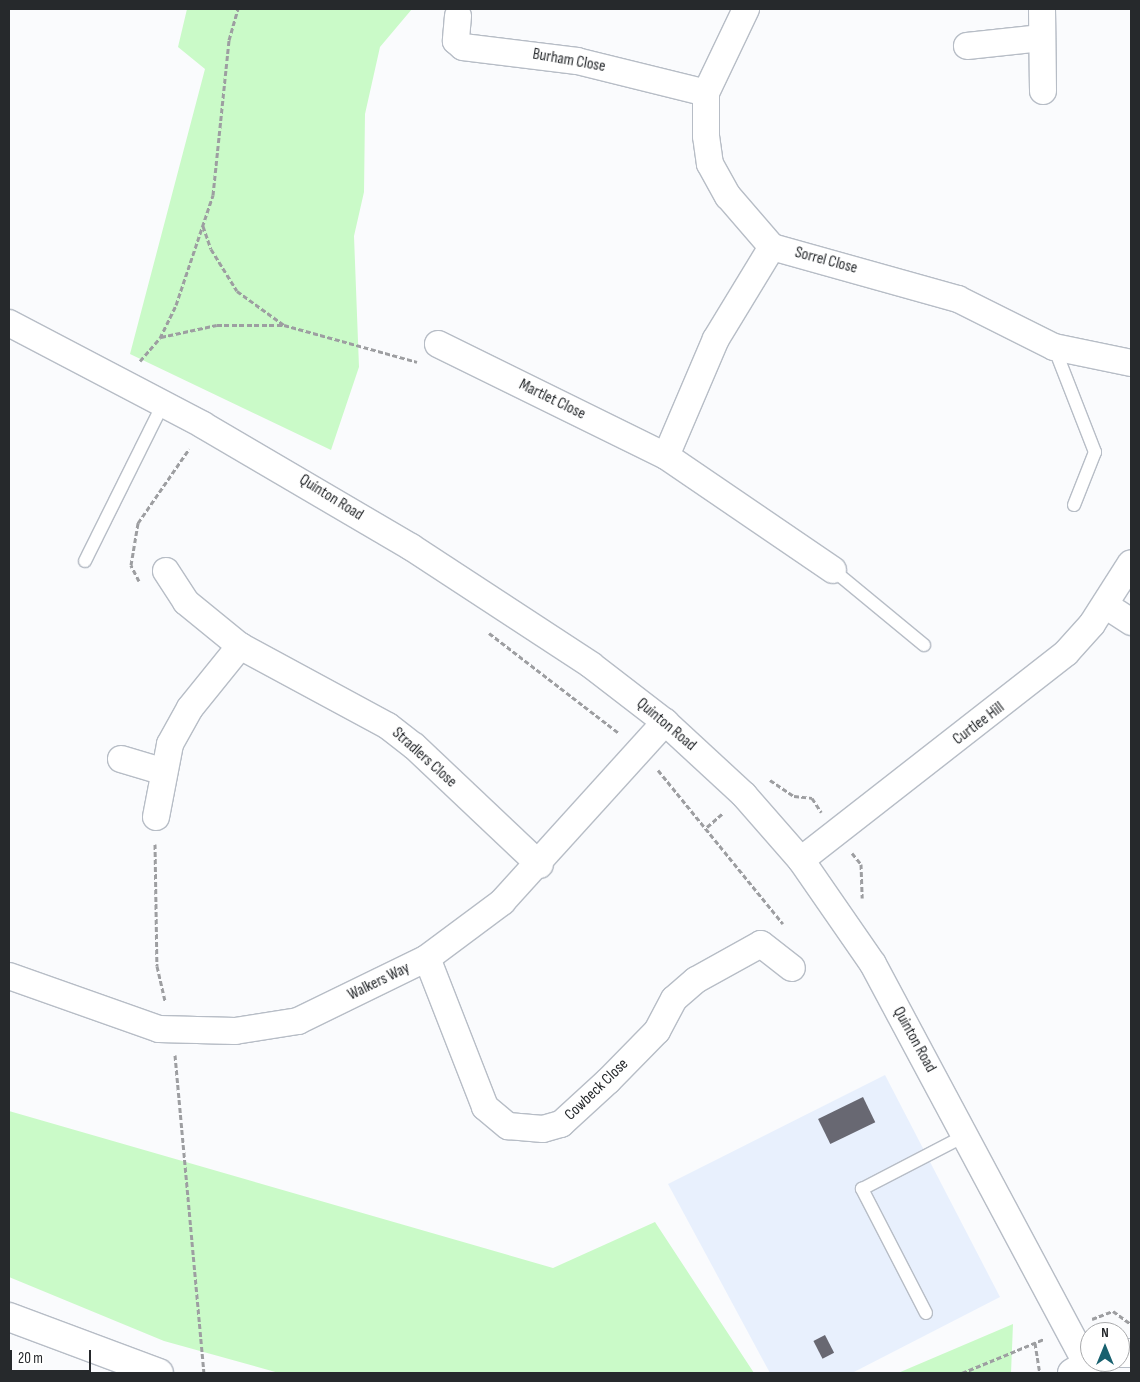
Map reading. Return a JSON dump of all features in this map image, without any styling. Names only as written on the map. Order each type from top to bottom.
[{"type":"street","name":"Sorrel Close","points":[[746,9],[706,93],[710,164],[746,221],[772,247],[958,299],[1054,347],[1131,364]]},
{"type":"street","points":[[1042,9],[1043,91]]},
{"type":"street","name":"Burham Close","points":[[458,16],[456,41],[463,47],[561,58],[706,93]]},
{"type":"street","points":[[968,46],[1042,38]]},
{"type":"street","points":[[666,456],[716,339],[772,247]]},
{"type":"street","name":"Quinton Road","points":[[9,323],[203,425],[411,547],[591,665],[665,722],[744,795],[801,860],[873,964],[966,1135],[1080,1360]]},
{"type":"street","name":"Martlet Close","points":[[438,344],[666,456],[833,570]]},
{"type":"street","name":"Curtlee Hill","points":[[801,860],[1039,677],[1066,653],[1105,605],[1131,563]]},
{"type":"street","name":"Stradlers Close","points":[[166,571],[186,602],[240,646],[388,726],[540,865]]},
{"type":"street","points":[[1105,605],[1131,622]]},
{"type":"street","points":[[156,817],[161,771],[190,708],[240,646]]},
{"type":"street","name":"Walkers Way","points":[[9,976],[172,1030],[235,1031],[298,1021],[427,958],[502,902],[540,865],[665,722]]},
{"type":"street","points":[[121,759],[161,771]]},
{"type":"street","name":"Cowbeck Close","points":[[427,958],[485,1107],[508,1126],[543,1129],[561,1124],[608,1082],[657,1031],[674,999],[696,980],[761,944],[792,968]]},
{"type":"street","points":[[9,1317],[159,1373]]},
{"type":"lane","points":[[1054,347],[1095,452],[1074,505]]},
{"type":"lane","points":[[84,561],[163,404]]},
{"type":"lane","points":[[833,570],[924,645]]},
{"type":"lane","points":[[926,1313],[862,1189],[966,1135]]},
{"type":"path","points":[[125,383],[160,338],[203,225],[217,173],[228,40],[238,9]]},
{"type":"path","points":[[203,225],[211,250],[237,291],[284,326]]},
{"type":"path","points":[[160,338],[216,324],[284,326],[409,363],[426,360],[438,344]]},
{"type":"path","points":[[145,589],[131,565],[132,542],[138,523],[203,425]]},
{"type":"path","points":[[482,628],[599,715],[678,790],[790,933]]},
{"type":"path","points":[[156,817],[157,966],[172,1030],[204,1373]]},
{"type":"path","points":[[1035,1343],[1040,1373]]},
{"type":"shaded area","points":[[885,1075],[1000,1297],[852,1373],[770,1373],[668,1184]]},
{"type":"green space","points":[[187,9],[412,9],[380,47],[365,114],[364,192],[354,236],[359,367],[331,450],[130,354],[205,69],[178,47]]},
{"type":"green space","points":[[9,1111],[553,1268],[655,1222],[754,1373],[279,1373],[164,1341],[9,1277]]},
{"type":"green space","points":[[1013,1324],[1011,1373],[898,1373]]},
{"type":"building","points":[[863,1097],[875,1122],[830,1144],[818,1119]]},
{"type":"building","points":[[825,1335],[834,1353],[822,1359],[813,1341]]}]
